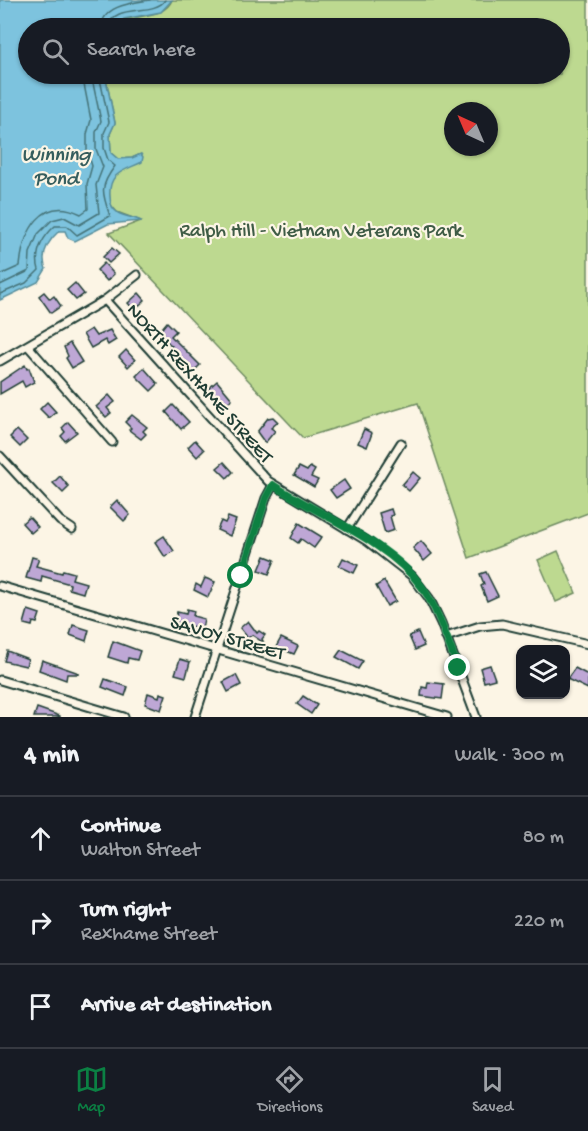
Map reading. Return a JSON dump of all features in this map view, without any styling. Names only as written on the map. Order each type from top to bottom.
[{"type":"street","points":[[0,361],[105,300],[136,275]]},
{"type":"street","name":"NORTH REXHAME STREET","points":[[105,300],[273,485],[384,553],[412,576],[429,598],[476,717]]},
{"type":"street","points":[[28,346],[112,442]]},
{"type":"street","points":[[346,529],[401,443]]},
{"type":"street","points":[[0,456],[60,521],[72,529]]},
{"type":"street","points":[[195,717],[266,498],[273,485]]},
{"type":"street","name":"SAVOY STREET","points":[[0,586],[447,717]]},
{"type":"street","points":[[446,637],[480,626],[502,624],[588,644]]},
{"type":"street","points":[[0,680],[124,717]]},
{"type":"green space","name":"Ralph Hill - Vietnam Veterans Park","points":[[172,0],[588,0],[588,513],[469,558],[418,403],[303,438],[109,233],[141,221],[117,212],[110,204],[109,186],[112,177],[141,154],[132,158],[118,159],[111,153],[110,134],[115,123],[107,84],[570,84],[570,18],[136,18],[153,14],[167,7]]},
{"type":"green space","points":[[558,551],[576,593],[556,602],[538,560]]},
{"type":"water","name":"Winning Pond","points":[[0,0],[172,0],[161,12],[129,18],[18,18],[18,84],[107,84],[115,123],[110,134],[111,153],[118,159],[132,158],[141,154],[143,157],[142,162],[123,170],[114,177],[110,189],[110,201],[118,213],[141,221],[108,224],[75,241],[68,238],[65,231],[59,231],[46,248],[44,264],[46,269],[38,282],[0,300]]},
{"type":"building","points":[[112,248],[119,254],[109,263],[103,257]]},
{"type":"building","points":[[104,263],[114,274],[107,281],[97,270]]},
{"type":"building","points":[[75,283],[84,294],[76,300],[67,290]]},
{"type":"building","points":[[44,292],[50,299],[54,296],[61,306],[51,313],[39,296]]},
{"type":"building","points":[[139,293],[145,300],[134,310],[128,303]]},
{"type":"building","points":[[167,322],[176,331],[171,336],[200,365],[192,373],[170,348],[172,346],[158,333]]},
{"type":"building","points":[[91,329],[96,336],[110,330],[116,340],[108,345],[105,340],[91,348],[83,334]]},
{"type":"building","points":[[70,343],[82,362],[72,368],[66,358],[68,356],[64,347]]},
{"type":"building","points":[[126,350],[135,360],[128,367],[119,357]]},
{"type":"building","points":[[25,365],[27,369],[29,368],[34,382],[25,387],[22,381],[0,394],[0,382]]},
{"type":"building","points":[[144,368],[158,384],[151,391],[136,376]]},
{"type":"building","points":[[217,381],[232,399],[224,406],[208,389]]},
{"type":"building","points":[[109,395],[115,402],[107,408],[111,413],[106,417],[96,407]]},
{"type":"building","points":[[47,402],[56,412],[49,418],[40,409]]},
{"type":"building","points":[[173,405],[189,422],[181,429],[166,412]]},
{"type":"building","points":[[132,415],[147,427],[143,431],[146,434],[141,439],[129,430],[131,428],[125,422]]},
{"type":"building","points":[[273,417],[278,422],[271,428],[275,431],[265,443],[257,432],[268,418]]},
{"type":"building","points":[[68,422],[77,432],[65,441],[61,436],[65,432],[62,428]]},
{"type":"building","points":[[364,429],[372,433],[367,447],[358,443]]},
{"type":"building","points":[[17,430],[27,440],[20,447],[10,437]]},
{"type":"building","points":[[195,440],[204,450],[197,457],[188,447]]},
{"type":"building","points":[[224,462],[233,472],[227,478],[217,468]]},
{"type":"building","points":[[299,467],[307,471],[310,467],[315,470],[311,477],[318,480],[314,487],[294,475]]},
{"type":"building","points":[[413,472],[420,478],[409,491],[402,485]]},
{"type":"building","points":[[60,476],[69,487],[63,493],[53,483]]},
{"type":"building","points":[[344,480],[350,489],[336,498],[330,490]]},
{"type":"building","points":[[117,500],[130,515],[124,521],[110,507]]},
{"type":"building","points":[[391,509],[393,515],[390,516],[394,530],[385,533],[379,513]]},
{"type":"building","points":[[29,517],[38,527],[31,533],[22,523]]},
{"type":"building","points":[[228,517],[236,520],[230,536],[217,530],[221,521],[225,523]]},
{"type":"building","points":[[299,523],[322,537],[314,548],[301,539],[298,543],[291,538]]},
{"type":"building","points":[[164,536],[174,551],[165,557],[155,542]]},
{"type":"building","points":[[421,541],[432,554],[424,561],[413,548]]},
{"type":"building","points":[[265,556],[275,560],[269,574],[259,570]]},
{"type":"building","points":[[32,557],[39,559],[36,566],[62,573],[63,570],[74,573],[72,579],[86,583],[83,593],[69,589],[70,584],[42,576],[41,582],[26,578]]},
{"type":"building","points":[[343,558],[358,565],[354,573],[339,566]]},
{"type":"building","points":[[486,572],[498,596],[487,601],[481,586],[484,584],[480,574]]},
{"type":"building","points":[[205,578],[215,582],[208,597],[194,590],[196,584],[201,587]]},
{"type":"building","points":[[384,581],[396,601],[387,606],[376,586]]},
{"type":"building","points":[[187,609],[194,611],[193,616],[204,619],[202,629],[175,622],[177,612],[186,614]]},
{"type":"building","points":[[28,610],[40,614],[37,623],[33,622],[32,626],[24,624]]},
{"type":"building","points":[[248,621],[257,633],[259,631],[265,635],[262,639],[264,643],[252,635],[248,638],[240,628]]},
{"type":"building","points":[[73,625],[89,630],[86,641],[70,635]]},
{"type":"building","points":[[418,632],[424,646],[415,650],[409,636]]},
{"type":"building","points":[[281,638],[298,646],[294,654],[276,647]]},
{"type":"building","points":[[113,641],[140,651],[137,660],[128,658],[127,663],[108,657]]},
{"type":"building","points":[[341,650],[363,661],[358,669],[336,657]]},
{"type":"building","points":[[7,651],[28,659],[26,666],[4,661]]},
{"type":"building","points":[[180,659],[190,662],[186,677],[175,674]]},
{"type":"building","points":[[42,660],[79,674],[67,674],[66,680],[39,670]]},
{"type":"building","points":[[490,665],[495,679],[484,682],[480,668]]},
{"type":"building","points":[[575,668],[588,675],[588,689],[570,680],[570,675]]},
{"type":"building","points":[[236,675],[241,685],[228,692],[223,682]]},
{"type":"building","points":[[105,679],[128,687],[125,696],[102,687]]},
{"type":"building","points":[[428,682],[444,684],[442,699],[421,696],[422,687],[427,688]]},
{"type":"building","points":[[148,693],[159,697],[160,693],[166,695],[161,710],[145,704]]},
{"type":"building","points":[[303,696],[317,705],[311,714],[297,704]]},
{"type":"building","points":[[37,708],[60,716],[60,717],[34,717]]},
{"type":"route","points":[[241,576],[266,498],[273,485],[367,541],[403,567],[429,598],[458,668]]}]
